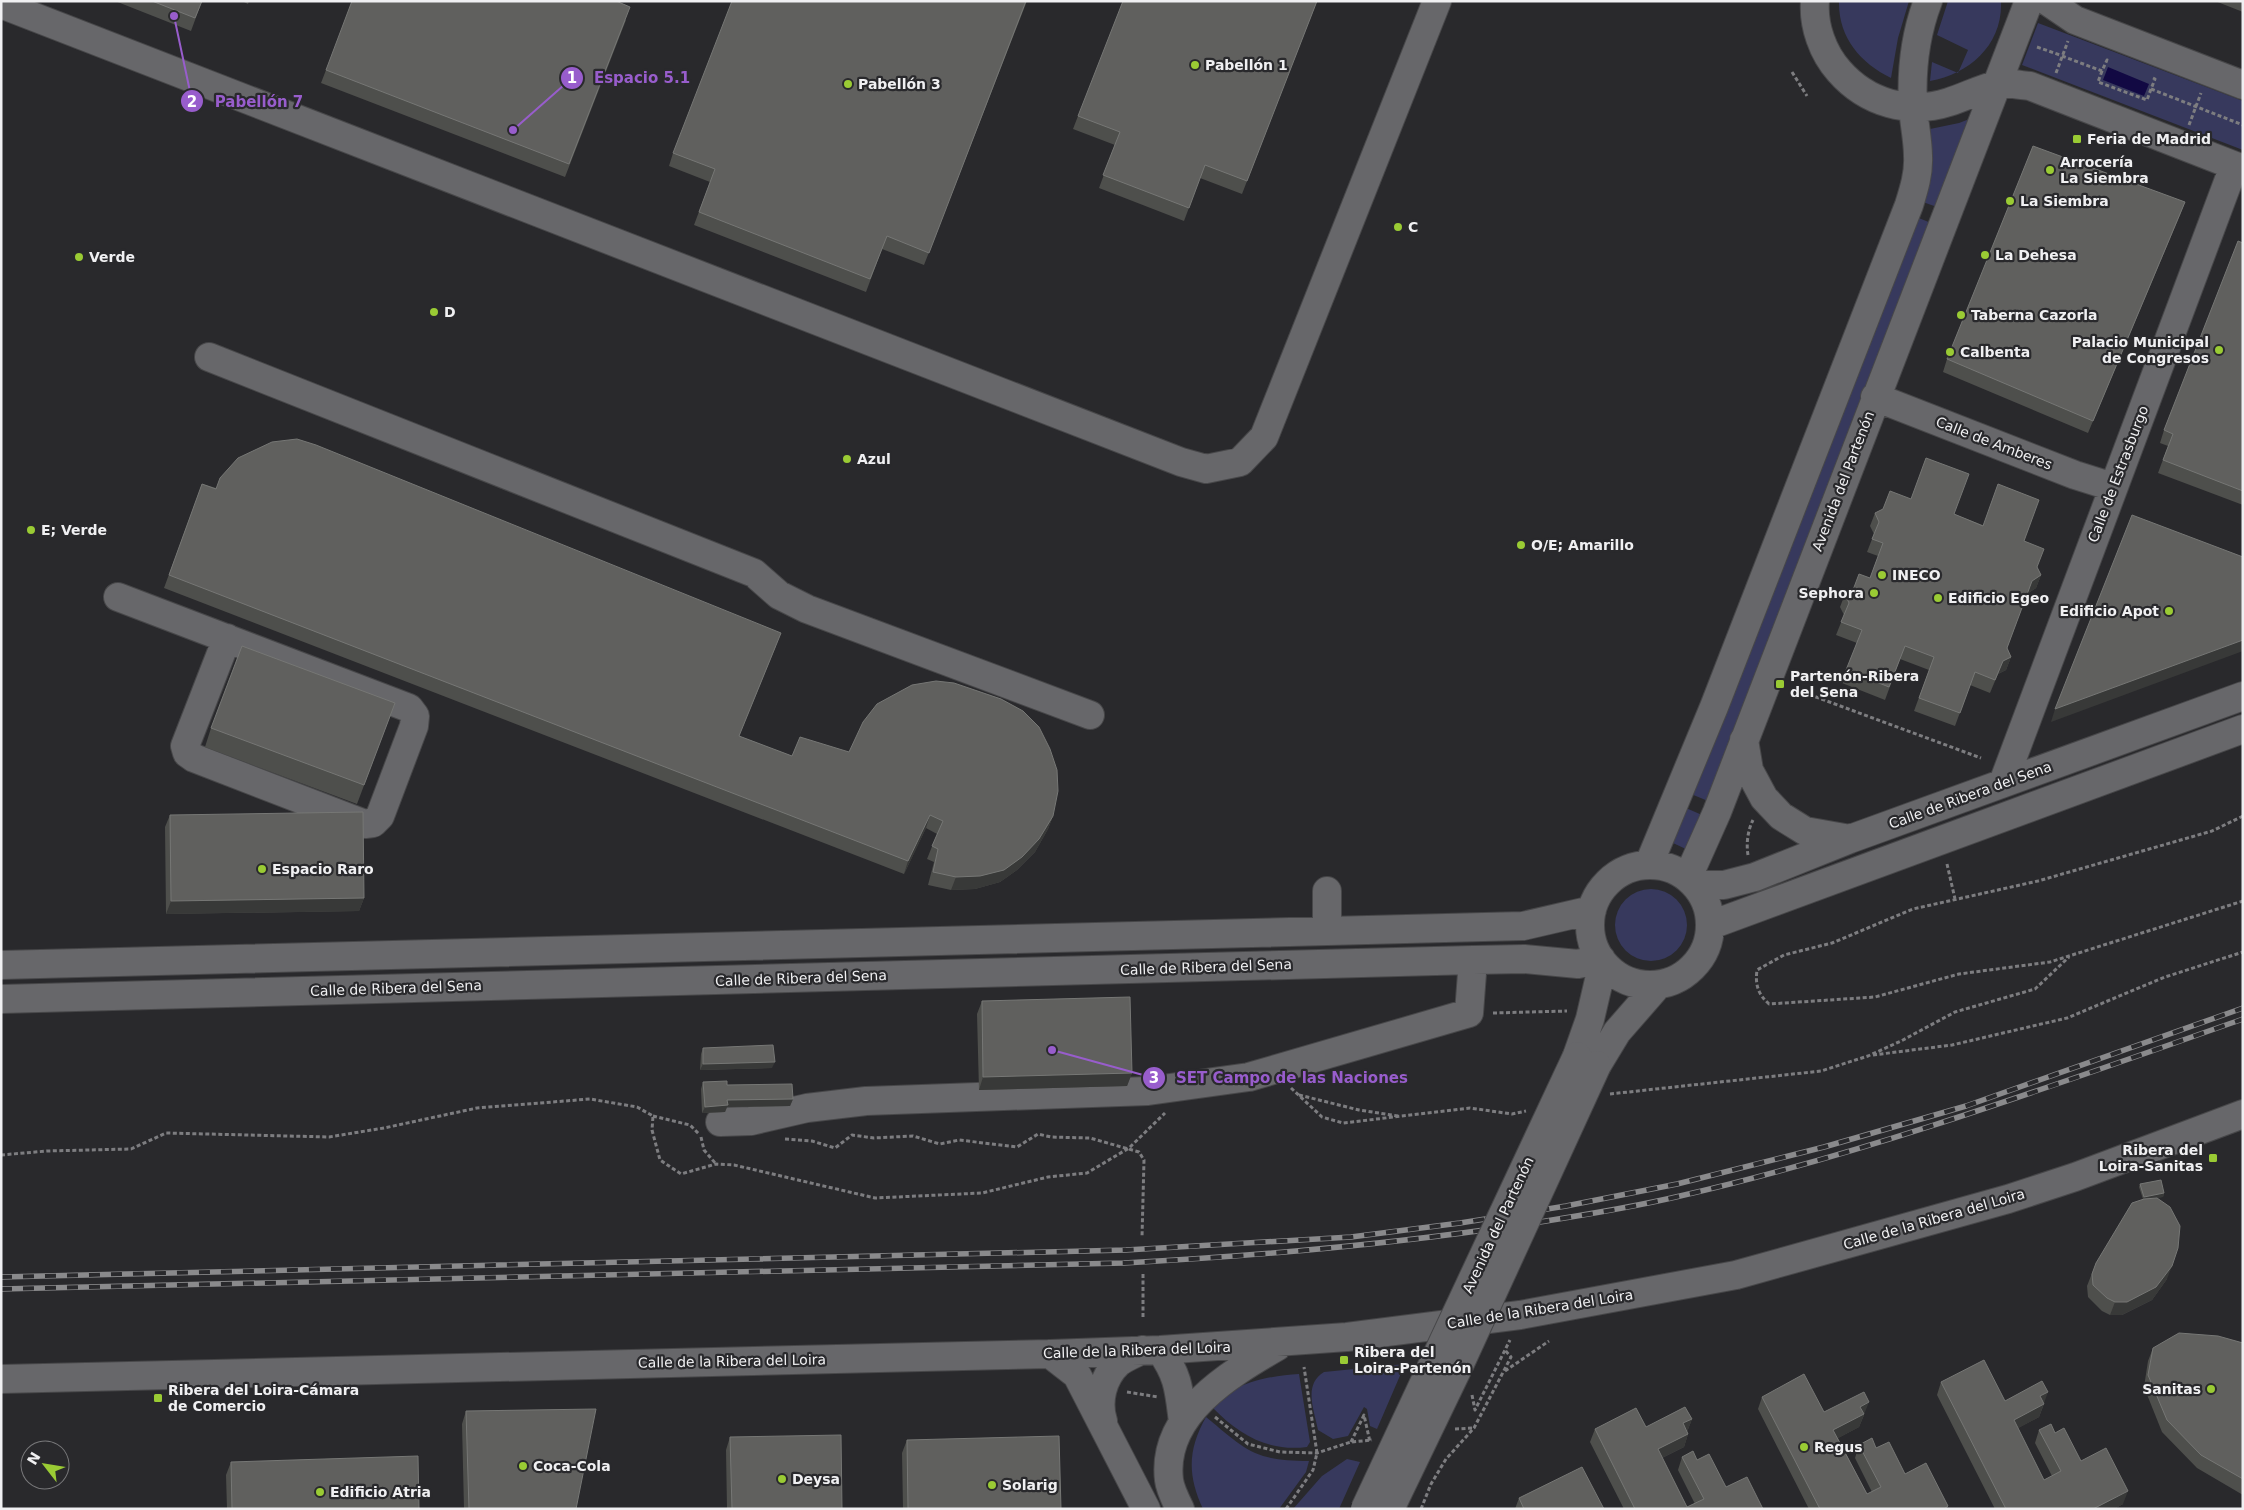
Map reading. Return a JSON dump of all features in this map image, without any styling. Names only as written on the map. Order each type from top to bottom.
[{"type":"street","points":[[1,4],[1181,462],[1206,468],[1240,462],[1264,437],[1437,1]]},
{"type":"street","points":[[1649,864],[1714,707],[1909,205],[1917,177],[1918,157],[1913,108],[1913,60],[1920,23],[1928,1]]},
{"type":"street","name":"Avenida del Partenón","points":[[1692,881],[1744,740],[2029,1]]},
{"type":"street","points":[[2047,1],[2075,20],[2243,86]]},
{"type":"street","points":[[1812,2],[1821,42],[1833,64],[1849,83],[1863,93],[1882,102],[1913,108],[1948,103],[1997,84],[2030,86],[2239,168]]},
{"type":"street","name":"Calle de Estrasburgo","points":[[2003,783],[2114,487],[2239,168]]},
{"type":"street","points":[[209,357],[754,573],[780,596],[807,609],[1090,715]]},
{"type":"street","name":"Calle de Amberes","points":[[1875,398],[2076,475],[2114,487]]},
{"type":"street","points":[[118,597],[227,638],[409,708],[415,716],[414,726],[380,816],[373,823],[365,824],[187,754],[185,746],[227,638]]},
{"type":"street","name":"Calle de Ribera del Sena","points":[[1692,881],[1724,885],[1755,877],[1850,838],[2243,696]]},
{"type":"street","points":[[1711,925],[2243,729]]},
{"type":"street","points":[[1744,740],[1749,770],[1764,798],[1781,816],[1806,832],[1850,838]]},
{"type":"street","points":[[1649,864],[1670,867],[1692,881],[1707,904],[1711,925],[1708,943],[1699,960],[1686,973],[1670,982],[1658,985],[1634,983],[1617,975],[1602,961],[1591,936],[1592,910],[1599,892],[1612,878],[1629,868],[1649,864]]},
{"type":"street","points":[[1327,891],[1327,930]]},
{"type":"street","points":[[1,965],[1523,926],[1592,910]]},
{"type":"street","name":"Calle de Ribera del Sena","points":[[1,999],[1474,960],[1524,959],[1578,964],[1602,961]]},
{"type":"street","points":[[709,1131],[806,1108],[866,1101],[1148,1091],[1249,1077],[1469,1013],[1474,960]]},
{"type":"street","name":"Avenida del Partenón","points":[[1390,1509],[1458,1368],[1587,1060],[1590,1019],[1602,961]]},
{"type":"street","name":"Avenida del Partenón","points":[[1365,1509],[1587,1060],[1618,1032],[1658,985]]},
{"type":"street","name":"Calle de la Ribera del Loira","points":[[1,1379],[1050,1354],[1283,1343],[1347,1337],[1520,1315],[1736,1276],[2008,1199],[2243,1114]]},
{"type":"street","points":[[1180,1509],[1169,1481],[1170,1457],[1183,1422],[1208,1393],[1222,1381],[1236,1370],[1283,1343]]},
{"type":"street","points":[[1106,1432],[1100,1412],[1102,1392],[1107,1376],[1118,1362],[1151,1350],[1172,1367],[1178,1382],[1183,1422]]},
{"type":"street","points":[[1050,1354],[1077,1375],[1146,1509]]},
{"type":"path","points":[[2054,78],[2070,35]]},
{"type":"path","points":[[2036,46],[2102,71]]},
{"type":"path","points":[[2115,63],[2107,60],[2098,82],[2147,100],[2155,79],[2147,76]]},
{"type":"path","points":[[1792,72],[1808,96]]},
{"type":"path","points":[[2187,130],[2204,86]]},
{"type":"path","points":[[2151,89],[2243,125]]},
{"type":"path","points":[[1797,690],[1981,758]]},
{"type":"path","points":[[2243,816],[2212,831],[2038,881],[1913,909],[1832,943],[1784,955],[1757,970],[1756,981],[1759,995],[1768,1004],[1875,997],[1959,974],[2050,962],[2243,900]]},
{"type":"path","points":[[1749,858],[1747,847],[1750,826],[1754,819]]},
{"type":"path","points":[[1947,864],[1955,899]]},
{"type":"path","points":[[1868,1056],[1952,1045],[2067,1018],[2165,978],[2243,952]]},
{"type":"path","points":[[1603,1095],[1622,1091],[1821,1071],[1868,1056],[1916,1034],[1955,1012],[2035,989],[2071,955]]},
{"type":"path","points":[[1469,1013],[1530,1014],[1567,1011]]},
{"type":"path","points":[[1265,1073],[1289,1086],[1322,1117],[1343,1124],[1470,1108],[1512,1114],[1530,1110]]},
{"type":"path","points":[[653,1116],[652,1130],[660,1160],[681,1174],[716,1164],[734,1165],[876,1198],[982,1193],[1048,1177],[1087,1173],[1129,1148],[1164,1114],[1183,1086]]},
{"type":"path","points":[[1299,1095],[1359,1110],[1403,1117]]},
{"type":"path","points":[[1,1155],[47,1151],[131,1149],[166,1133],[329,1137],[384,1128],[477,1108],[590,1099],[637,1107],[653,1116],[709,1131],[704,1150],[716,1164]]},
{"type":"path","points":[[779,1138],[812,1141],[835,1148],[852,1135],[874,1138],[913,1136],[940,1144],[959,1140],[1017,1147],[1038,1134],[1051,1137],[1090,1138],[1129,1148],[1139,1152],[1144,1160],[1142,1237]]},
{"type":"path","points":[[1143,1273],[1143,1317]]},
{"type":"path","points":[[1505,1371],[1549,1341]]},
{"type":"path","points":[[1421,1509],[1431,1484],[1446,1460],[1474,1428],[1505,1371],[1511,1357],[1505,1350],[1475,1410],[1472,1393]]},
{"type":"path","points":[[1286,1509],[1313,1470],[1317,1453],[1304,1366]]},
{"type":"path","points":[[1118,1390],[1162,1397]]},
{"type":"path","points":[[1212,1415],[1248,1444],[1280,1452],[1317,1453]]},
{"type":"path","points":[[1351,1442],[1364,1415],[1370,1442]]},
{"type":"shaded area","points":[[1839,1],[1909,1],[1898,38],[1891,78],[1870,65],[1853,47],[1842,26]]},
{"type":"shaded area","points":[[1948,1],[2001,1],[2000,16],[1990,43],[1971,64],[1959,71],[1968,50],[1937,35]]},
{"type":"shaded area","points":[[2038,23],[2243,101],[2243,150],[2022,65]]},
{"type":"shaded area","points":[[1932,62],[1956,72],[1945,77],[1930,81]]},
{"type":"shaded area","points":[[2108,67],[2149,84],[2144,96],[2103,80]]},
{"type":"shaded area","points":[[1972,118],[1937,207],[1920,201],[1931,141],[1930,129],[1959,123]]},
{"type":"shaded area","points":[[1914,216],[1931,223],[1708,801],[1691,794]]},
{"type":"shaded area","points":[[1686,808],[1702,815],[1688,850],[1673,843]]},
{"type":"shaded area","points":[[1644,889],[1658,889],[1677,899],[1687,918],[1687,932],[1677,951],[1658,961],[1644,961],[1625,951],[1615,932],[1615,918],[1625,899]]},
{"type":"shaded area","points":[[1405,1364],[1377,1429],[1370,1426],[1367,1409],[1364,1407],[1348,1436],[1333,1439],[1318,1430],[1312,1391],[1318,1377],[1324,1372]]},
{"type":"shaded area","points":[[1299,1374],[1310,1442],[1307,1447],[1280,1447],[1256,1440],[1233,1426],[1213,1408],[1221,1399],[1240,1386],[1275,1376]]},
{"type":"shaded area","points":[[1206,1417],[1231,1438],[1263,1456],[1275,1459],[1309,1461],[1306,1472],[1279,1509],[1203,1509],[1194,1485],[1192,1462],[1196,1440]]},
{"type":"shaded area","points":[[1347,1459],[1360,1462],[1339,1509],[1293,1509],[1322,1476]]},
{"type":"building","points":[[152,1],[202,1],[195,18]]},
{"type":"building","points":[[352,1],[616,1],[630,7],[569,164],[326,70]]},
{"type":"building","name":"Pabellón 3","points":[[732,1],[1026,1],[929,253],[887,236],[870,279],[699,212],[715,169],[673,153]]},
{"type":"building","name":"Pabellón 1","points":[[1123,1],[1317,1],[1247,181],[1205,165],[1189,208],[1103,175],[1120,132],[1078,116]]},
{"type":"building","points":[[2033,146],[2185,202],[2093,421],[1947,359]]},
{"type":"building","name":"Palacio Municipal de Congresos","points":[[2238,241],[2243,243],[2243,491],[2163,460],[2173,434],[2164,430]]},
{"type":"building","points":[[297,439],[781,633],[739,736],[792,756],[800,737],[849,752],[863,722],[877,704],[912,685],[936,681],[954,683],[1001,699],[1023,711],[1039,727],[1050,749],[1057,770],[1058,791],[1053,816],[1039,839],[1022,857],[1004,870],[980,876],[956,877],[933,872],[938,849],[932,846],[943,821],[930,815],[908,861],[169,575],[202,484],[216,489],[220,478],[238,458],[272,442]]},
{"type":"building","name":"Edificio Egeo","points":[[1926,458],[1969,474],[1954,514],[1983,526],[1998,484],[2039,500],[2024,541],[2044,549],[2037,567],[2041,575],[2032,581],[2007,648],[2011,657],[2003,661],[1995,680],[1975,672],[1960,713],[1919,698],[1934,657],[1905,646],[1889,687],[1846,670],[1862,630],[1841,622],[1849,603],[1845,594],[1853,590],[1859,574],[1870,578],[1883,543],[1872,539],[1879,522],[1875,513],[1883,509],[1890,491],[1911,499]]},
{"type":"building","name":"Edificio Apot","points":[[2132,515],[2243,557],[2243,640],[2055,709]]},
{"type":"building","points":[[242,646],[395,703],[364,785],[211,728]]},
{"type":"building","name":"Espacio Raro","points":[[363,812],[364,898],[171,901],[170,815]]},
{"type":"building","points":[[1130,997],[1132,1073],[983,1077],[982,1001]]},
{"type":"building","points":[[773,1045],[775,1062],[703,1064],[703,1048]]},
{"type":"building","points":[[727,1081],[727,1085],[792,1084],[793,1099],[727,1100],[728,1105],[705,1107],[703,1082]]},
{"type":"building","points":[[2161,1180],[2164,1193],[2144,1197],[2140,1184]]},
{"type":"building","points":[[2157,1198],[2170,1207],[2180,1226],[2178,1248],[2172,1266],[2156,1287],[2127,1302],[2115,1302],[2107,1298],[2093,1285],[2092,1274],[2096,1263],[2132,1203],[2144,1199]]},
{"type":"building","points":[[2179,1333],[2218,1336],[2243,1343],[2243,1479],[2201,1455],[2167,1420],[2148,1375],[2153,1348]]},
{"type":"building","points":[[1984,1360],[2005,1401],[2042,1381],[2048,1392],[2040,1396],[2044,1404],[2014,1420],[2044,1480],[2061,1471],[2039,1430],[2051,1424],[2055,1433],[2064,1428],[2081,1461],[2106,1448],[2128,1491],[2093,1509],[2006,1509],[1941,1382]]},
{"type":"building","name":"Regus","points":[[1804,1374],[1824,1412],[1864,1392],[1869,1402],[1860,1407],[1864,1414],[1833,1430],[1867,1494],[1881,1487],[1859,1445],[1872,1438],[1876,1448],[1889,1442],[1905,1474],[1926,1463],[1948,1506],[1944,1509],[1820,1509],[1762,1397]]},
{"type":"building","points":[[1685,1407],[1692,1419],[1683,1423],[1688,1434],[1658,1449],[1687,1507],[1704,1499],[1682,1457],[1693,1451],[1697,1460],[1709,1454],[1726,1487],[1747,1477],[1763,1509],[1635,1509],[1595,1429],[1636,1408],[1646,1427]]},
{"type":"building","name":"Coca-Cola","points":[[596,1409],[576,1509],[469,1509],[466,1411]]},
{"type":"building","name":"Deysa","points":[[841,1435],[842,1509],[732,1509],[730,1437]]},
{"type":"building","points":[[1059,1436],[1061,1509],[908,1509],[907,1440]]},
{"type":"building","name":"Edificio Atria","points":[[418,1456],[419,1509],[232,1509],[231,1462]]},
{"type":"building","points":[[1582,1467],[1604,1509],[1524,1509],[1519,1498]]},
{"type":"railway","points":[[1,1277],[1126,1250],[1351,1237],[1460,1223],[1566,1206],[1677,1184],[1824,1147],[1966,1106],[2243,1008]]},
{"type":"railway","points":[[1,1289],[1124,1263],[1276,1253],[1426,1238],[1623,1208],[1680,1196],[1823,1159],[1964,1115],[2243,1019]]},
{"type":"place","name":"Pabellón 7","points":[[174,16]]},
{"type":"place","name":"Pabellón 1","points":[[1195,65]]},
{"type":"place","name":"Pabellón 3","points":[[848,84]]},
{"type":"place","name":"Espacio 5.1","points":[[513,130]]},
{"type":"place","name":"Feria de Madrid","points":[[2077,139]]},
{"type":"place","name":"Arrocería La Siembra","points":[[2050,170]]},
{"type":"place","name":"La Siembra","points":[[2010,201]]},
{"type":"place","name":"C","points":[[1398,227]]},
{"type":"place","name":"La Dehesa","points":[[1985,255]]},
{"type":"place","name":"Verde","points":[[79,257]]},
{"type":"place","name":"D","points":[[434,312]]},
{"type":"place","name":"Taberna Cazorla","points":[[1961,315]]},
{"type":"place","name":"Palacio Municipal de Congresos","points":[[2219,350]]},
{"type":"place","name":"Calbenta","points":[[1950,352]]},
{"type":"place","name":"Azul","points":[[847,459]]},
{"type":"place","name":"E; Verde","points":[[31,530]]},
{"type":"place","name":"O/E; Amarillo","points":[[1521,545]]},
{"type":"place","name":"INECO","points":[[1882,575]]},
{"type":"place","name":"Sephora","points":[[1874,593]]},
{"type":"place","name":"Edificio Egeo","points":[[1938,598]]},
{"type":"place","name":"Edificio Apot","points":[[2169,611]]},
{"type":"place","name":"Partenón-Ribera del Sena","points":[[1780,684]]},
{"type":"place","name":"Espacio Raro","points":[[262,869]]},
{"type":"place","name":"SET Campo de las Naciones","points":[[1052,1050]]},
{"type":"place","name":"Ribera del Loira-Sanitas","points":[[2213,1158]]},
{"type":"place","name":"Ribera del Loira-Partenón","points":[[1344,1360]]},
{"type":"place","name":"Sanitas","points":[[2211,1389]]},
{"type":"place","name":"Ribera del Loira-Cámara de Comercio","points":[[158,1398]]},
{"type":"place","name":"Regus","points":[[1804,1447]]},
{"type":"place","name":"Coca-Cola","points":[[523,1466]]},
{"type":"place","name":"Deysa","points":[[782,1479]]},
{"type":"place","name":"Solarig","points":[[992,1485]]},
{"type":"place","name":"Edificio Atria","points":[[320,1492]]}]
